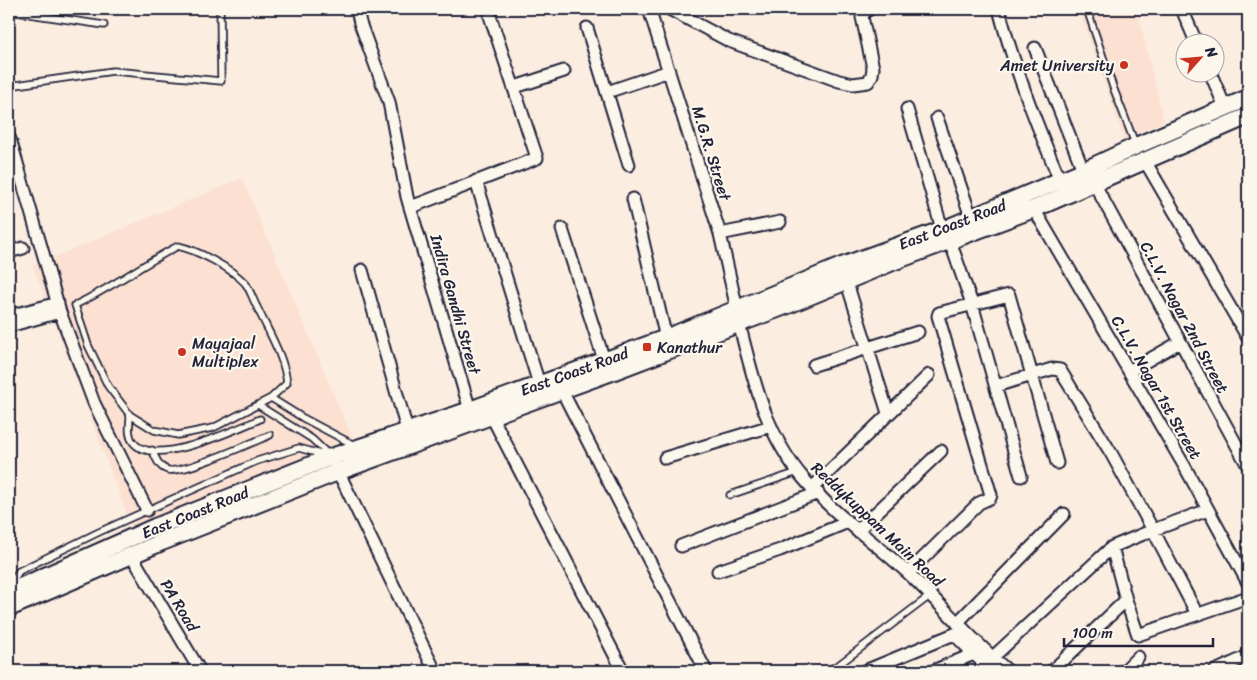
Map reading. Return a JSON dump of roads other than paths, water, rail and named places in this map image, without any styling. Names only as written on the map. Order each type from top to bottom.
[{"type":"main road","name":"East Coast Road","points":[[9,592],[148,530],[331,457],[406,430],[470,410],[666,338],[738,316],[788,305],[946,235],[971,217],[1248,98]]},
{"type":"main road","name":"East Coast Road","points":[[9,608],[162,542],[338,472],[562,391],[738,316],[842,266],[1034,209],[1248,116]]},
{"type":"street","name":"Indira Gandhi Street","points":[[357,9],[360,23],[388,102],[403,181],[470,410]]},
{"type":"street","points":[[411,207],[537,158],[490,16],[491,9]]},
{"type":"street","name":"M.G.R. Street","points":[[649,9],[720,234],[738,316]]},
{"type":"street","points":[[669,9],[730,41],[839,81],[853,84],[868,82],[872,76],[873,68],[862,17],[865,11],[870,9]]},
{"type":"street","points":[[999,9],[1012,60],[1060,180]]},
{"type":"street","points":[[1182,9],[1192,32]]},
{"type":"street","points":[[587,28],[629,165]]},
{"type":"street","points":[[1035,48],[1083,170]]},
{"type":"street","points":[[515,87],[564,71]]},
{"type":"street","points":[[607,92],[669,71]]},
{"type":"street","points":[[1215,82],[1226,107]]},
{"type":"street","points":[[907,109],[946,235],[972,304],[1021,476]]},
{"type":"street","points":[[937,118],[971,217]]},
{"type":"street","points":[[9,136],[94,403],[147,510]]},
{"type":"street","points":[[1144,161],[1248,338]]},
{"type":"street","points":[[476,181],[538,384]]},
{"type":"street","name":"C.L.V. Nagar 2nd Street","points":[[1094,183],[1248,466]]},
{"type":"street","points":[[633,199],[666,338]]},
{"type":"street","name":"C.L.V. Nagar 1st Street","points":[[1034,209],[1129,371],[1248,583]]},
{"type":"street","points":[[720,234],[780,222]]},
{"type":"street","points":[[562,229],[604,360]]},
{"type":"street","points":[[9,252],[23,248]]},
{"type":"street","points":[[362,270],[406,430]]},
{"type":"street","points":[[846,280],[888,413]]},
{"type":"street","points":[[908,573],[980,503],[990,498],[991,495],[938,316],[941,312],[1009,295],[1057,463]]},
{"type":"street","points":[[9,316],[64,307]]},
{"type":"street","points":[[9,326],[64,307]]},
{"type":"street","name":"Reddykuppam Main Road","points":[[738,316],[756,389],[770,426],[798,472],[857,531],[908,573],[931,595],[958,629],[984,654],[1006,671]]},
{"type":"street","points":[[814,364],[918,332]]},
{"type":"street","points":[[1129,371],[1180,342]]},
{"type":"street","points":[[996,386],[1057,368],[1065,375],[1153,530],[1196,614]]},
{"type":"street","points":[[681,546],[785,508],[815,491],[888,413],[929,375]]},
{"type":"street","points":[[562,391],[706,671]]},
{"type":"street","points":[[492,415],[623,671]]},
{"type":"street","points":[[665,458],[770,426]]},
{"type":"street","points":[[857,531],[941,451]]},
{"type":"street","points":[[331,457],[435,671]]},
{"type":"street","points":[[933,671],[984,654],[1112,547],[1208,510]]},
{"type":"street","points":[[865,671],[958,629],[1064,514]]},
{"type":"street","points":[[718,571],[780,550],[848,522]]},
{"type":"street","points":[[1112,547],[1126,600],[1138,635],[1248,597]]},
{"type":"street","name":"PA Road","points":[[132,556],[200,671]]},
{"type":"street","points":[[1052,671],[1126,600]]},
{"type":"street","points":[[984,654],[992,671]]},
{"type":"street","points":[[1215,671],[1248,656]]},
{"type":"street","points":[[1124,671],[1138,657]]},
{"type":"lane","points":[[9,86],[113,70],[221,81],[220,9]]},
{"type":"lane","points":[[1087,9],[1113,88],[1136,146]]},
{"type":"lane","points":[[9,10],[104,25]]},
{"type":"lane","points":[[178,246],[191,248],[231,270],[246,285],[286,372],[287,383],[271,398],[212,428],[178,435],[154,430],[130,415],[108,386],[88,345],[64,307],[93,296],[159,255],[178,246]]},
{"type":"lane","points":[[271,398],[358,448]]},
{"type":"lane","points":[[258,405],[312,439],[331,457]]},
{"type":"lane","points":[[130,415],[129,434],[134,443],[146,450],[194,446],[260,419]]},
{"type":"lane","points":[[152,450],[162,468],[170,471],[195,465],[270,435]]},
{"type":"lane","points":[[9,586],[19,571],[147,510],[258,461],[299,448],[331,457]]},
{"type":"lane","points":[[730,494],[798,472]]},
{"type":"lane","points":[[826,671],[837,666],[931,595]]},
{"type":"place","name":"Amet University","points":[[1124,65]]},
{"type":"place","name":"Kanathur","points":[[647,347]]},
{"type":"place","name":"Mayajaal Multiplex","points":[[182,352]]}]
